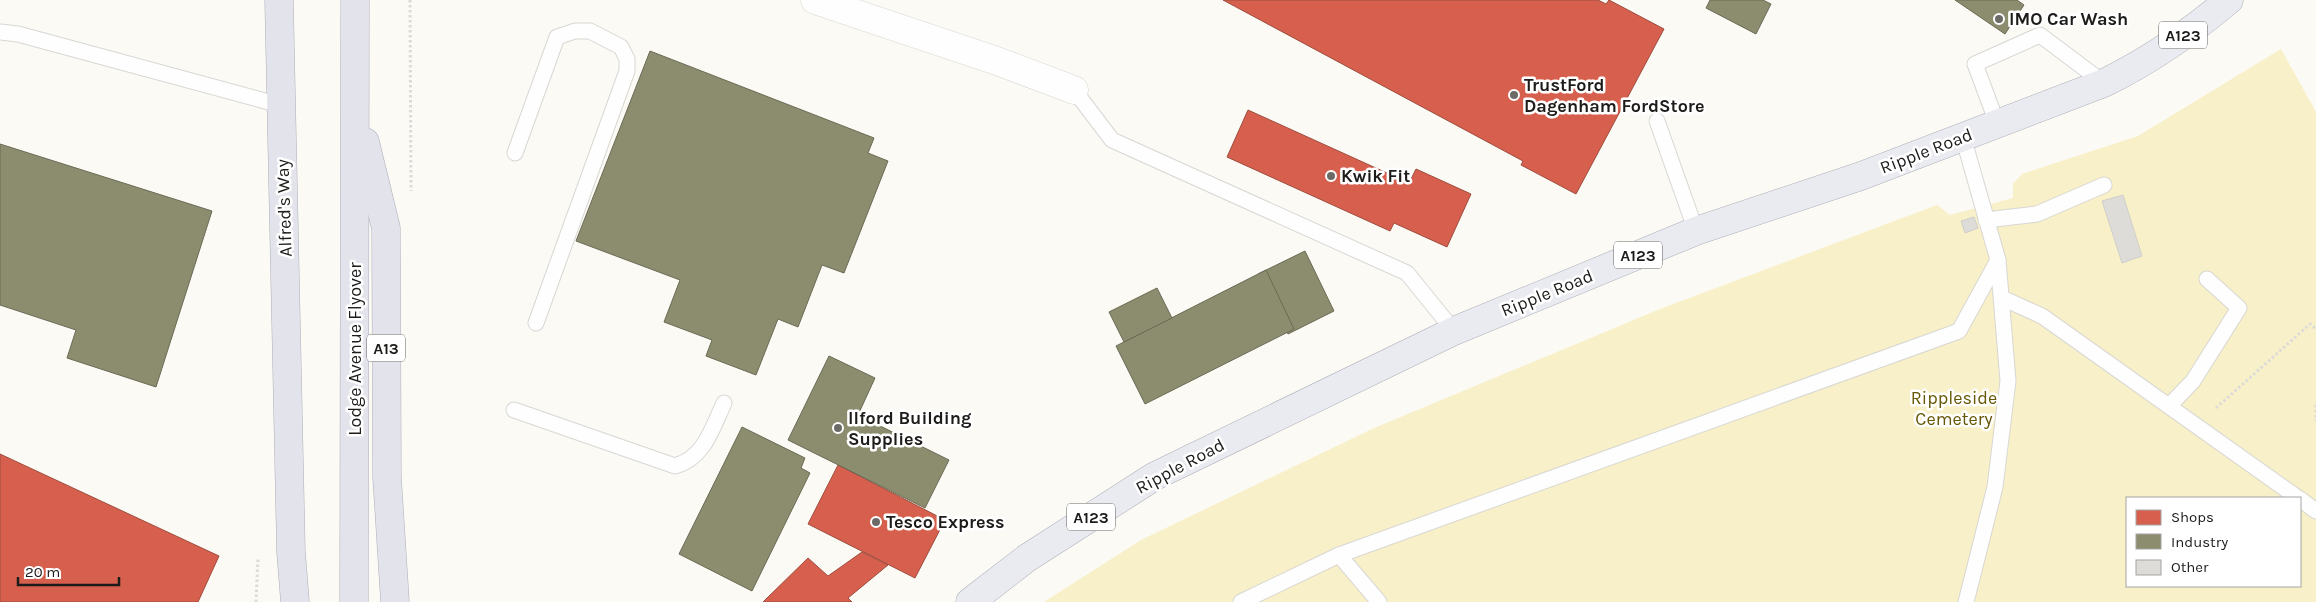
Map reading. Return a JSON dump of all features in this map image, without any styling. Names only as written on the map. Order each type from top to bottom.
[{"type":"highway","name":"Alfred's Way","points":[[279,0],[280,105],[289,417]]},
{"type":"highway","name":"A13","points":[[355,0],[354,97],[386,228],[387,477],[395,602]]},
{"type":"highway","name":"Lodge Avenue Flyover","points":[[354,97],[356,339],[354,602]]},
{"type":"highway","points":[[279,602],[289,417]]},
{"type":"highway","points":[[289,417],[291,552],[295,602]]},
{"type":"main road","name":"Ripple Road","points":[[970,602],[1027,558],[1155,476],[1454,331],[1696,231],[1861,176],[2104,83],[2135,68],[2204,21],[2229,0]]},
{"type":"street","points":[[815,0],[997,61],[1074,90]]},
{"type":"lane","points":[[515,154],[557,37],[575,31],[590,31],[621,47],[627,59],[627,71],[536,323]]},
{"type":"lane","points":[[0,32],[18,34],[280,105]]},
{"type":"lane","points":[[1997,123],[1975,64],[2040,35],[2104,83]]},
{"type":"lane","points":[[1074,90],[1112,140],[1407,273],[1454,331]]},
{"type":"lane","points":[[1657,121],[1696,231]]},
{"type":"lane","points":[[1963,137],[1998,260],[2008,381],[1996,487],[1966,602]]},
{"type":"lane","points":[[1986,220],[2037,214],[2104,185]]},
{"type":"lane","points":[[1241,602],[1339,555],[1958,331],[1998,260]]},
{"type":"lane","points":[[2169,406],[2193,381],[2239,308],[2208,279]]},
{"type":"lane","points":[[2002,298],[2042,316],[2296,497]]},
{"type":"lane","points":[[514,410],[674,466],[688,462],[704,446],[724,403]]},
{"type":"lane","points":[[2301,500],[2316,511]]},
{"type":"lane","points":[[1339,555],[1379,602]]},
{"type":"path","points":[[2196,425],[2310,324],[2316,328]]},
{"type":"path","points":[[2316,405],[2314,414],[2316,421]]},
{"type":"green space","name":"Rippleside Cemetery","points":[[2281,49],[2316,112],[2316,602],[1044,602],[1141,540],[1372,429],[1660,309],[1937,205],[1950,215],[2013,198],[2013,184],[2022,174],[2138,136]]},
{"type":"building: Shops","name":"TrustFord Dagenham FordStore","points":[[1223,0],[1598,0],[1606,4],[1609,0],[1664,29],[1576,194],[1521,165],[1523,161]]},
{"type":"building: Shops","name":"Kwik Fit","points":[[1248,110],[1409,183],[1416,169],[1471,194],[1447,247],[1394,223],[1390,231],[1227,157]]},
{"type":"building: Shops","points":[[0,454],[219,556],[198,602],[0,602]]},
{"type":"building: Shops","name":"Tesco Express","points":[[838,465],[945,520],[915,578],[808,524]]},
{"type":"building: Shops","points":[[862,552],[888,565],[848,598],[852,602],[763,602],[808,558],[828,576]]},
{"type":"building: Industry","points":[[1710,0],[1763,0],[1771,4],[1756,34],[1706,8]]},
{"type":"building: Industry","name":"IMO Car Wash","points":[[1955,0],[2017,0],[2024,5],[2005,34]]},
{"type":"building: Industry","points":[[650,51],[874,138],[868,153],[888,161],[844,273],[822,265],[798,327],[778,319],[756,375],[706,356],[712,340],[664,322],[680,280],[576,241]]},
{"type":"building: Industry","points":[[0,144],[212,211],[156,387],[67,358],[76,330],[0,305]]},
{"type":"building: Industry","points":[[1305,251],[1334,311],[1288,334],[1258,274]]},
{"type":"building: Industry","points":[[1266,270],[1294,329],[1145,404],[1116,346]]},
{"type":"building: Industry","points":[[1157,288],[1172,318],[1124,342],[1109,312]]},
{"type":"building: Industry","name":"Ilford Building Supplies","points":[[829,356],[875,378],[858,415],[949,460],[925,508],[788,440]]},
{"type":"building: Industry","points":[[742,427],[805,458],[801,468],[810,473],[752,591],[679,554]]},
{"type":"building: Other","points":[[2123,195],[2142,256],[2122,263],[2102,201]]},
{"type":"building: Other","points":[[1974,217],[1978,228],[1965,233],[1961,221]]},
{"type":"place","name":"IMO Car Wash","points":[[1999,19]]},
{"type":"place","name":"TrustFord Dagenham FordStore","points":[[1514,95]]},
{"type":"place","name":"Kwik Fit","points":[[1331,176]]},
{"type":"place","name":"Ilford Building Supplies","points":[[838,428]]},
{"type":"place","name":"Tesco Express","points":[[876,522]]}]
